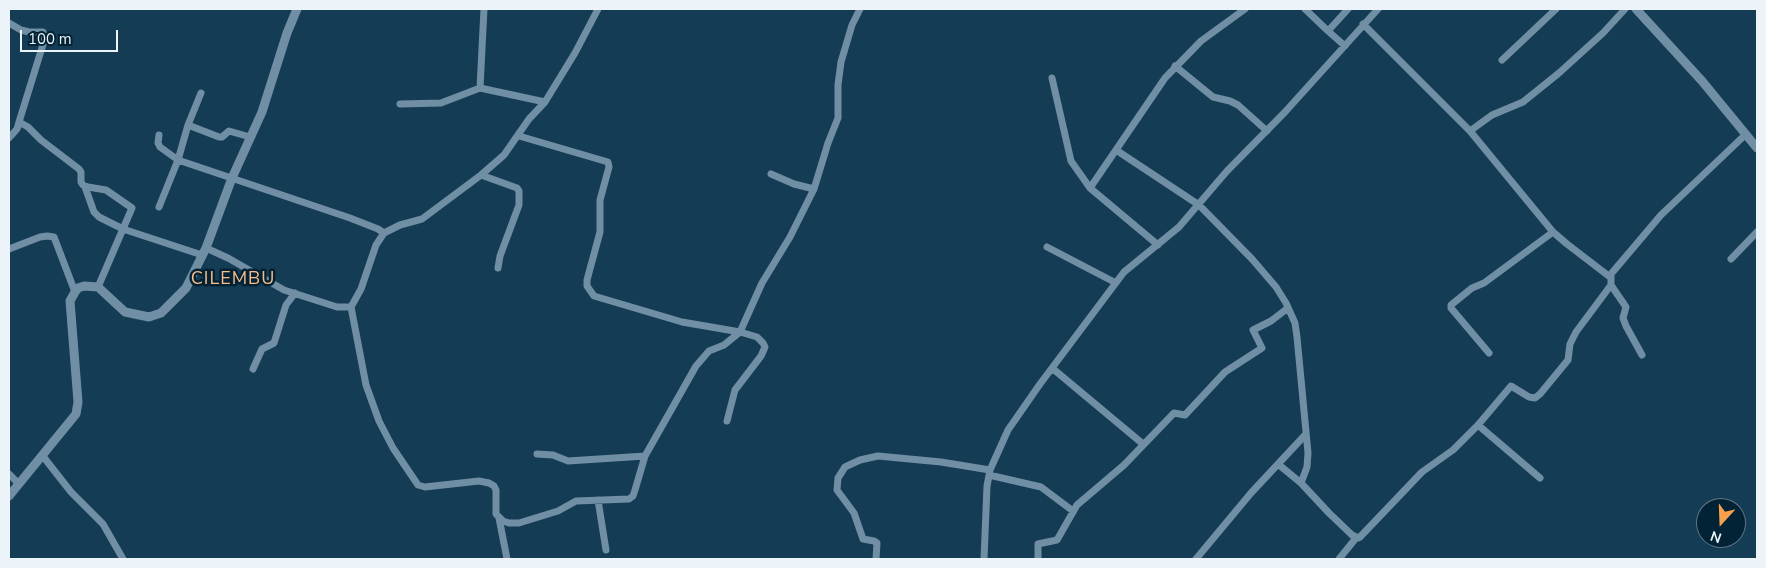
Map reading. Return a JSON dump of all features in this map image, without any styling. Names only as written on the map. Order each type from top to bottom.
[{"type":"street","points":[[9,496],[76,414],[78,405],[76,364],[70,313],[70,301],[75,292],[78,288],[84,286],[98,287],[125,312],[149,317],[161,314],[184,291],[204,252],[232,178],[262,112],[287,33],[297,9]]},
{"type":"street","points":[[480,88],[484,9]]},
{"type":"street","points":[[507,559],[499,518],[496,514],[496,490],[494,486],[479,481],[425,487],[416,483],[393,448],[379,420],[366,385],[351,307],[361,290],[376,245],[384,233],[400,225],[422,218],[500,159],[545,102],[575,53],[598,9]]},
{"type":"street","points":[[499,518],[509,523],[519,523],[558,511],[576,501],[629,499],[633,496],[645,456],[700,359],[709,351],[724,346],[740,332],[762,283],[790,237],[814,188],[838,118],[838,85],[841,62],[852,25],[860,9]]},
{"type":"street","points":[[1090,188],[1175,66],[1201,41],[1245,9]]},
{"type":"street","points":[[1306,9],[1345,46]]},
{"type":"street","points":[[1328,31],[1348,9]]},
{"type":"street","points":[[984,559],[985,515],[989,473],[1008,430],[1052,368],[1128,268],[1179,228],[1228,171],[1378,9]]},
{"type":"street","points":[[1502,60],[1556,9]]},
{"type":"street","points":[[1470,131],[1492,115],[1523,102],[1603,33],[1625,9]]},
{"type":"street","points":[[1636,9],[1702,81],[1757,148]]},
{"type":"street","points":[[9,23],[21,30],[43,32],[45,34],[42,50],[17,129],[9,138]]},
{"type":"street","points":[[1363,24],[1470,131],[1553,232],[1610,277]]},
{"type":"street","points":[[1175,66],[1213,98],[1230,101],[1238,105],[1267,131]]},
{"type":"street","points":[[1052,78],[1071,161],[1090,188],[1158,245]]},
{"type":"street","points":[[400,104],[441,102],[480,88],[545,102]]},
{"type":"street","points":[[159,207],[178,160],[188,125],[201,93]]},
{"type":"street","points":[[19,122],[28,127],[41,140],[79,169],[82,176],[81,182],[98,217],[123,229],[228,258],[278,287],[337,307],[351,307]]},
{"type":"street","points":[[188,125],[219,138],[229,131],[250,137]]},
{"type":"street","points":[[159,135],[158,143],[160,146],[178,160],[357,221],[384,233]]},
{"type":"street","points":[[1642,355],[1623,318],[1626,307],[1611,286],[1610,277],[1661,215],[1745,135]]},
{"type":"street","points":[[519,136],[608,162],[609,167],[600,200],[600,232],[587,286],[594,296],[682,322],[740,332],[757,337],[765,347],[760,358],[735,390],[727,421]]},
{"type":"street","points":[[1116,150],[1199,205],[1252,259],[1276,287],[1288,308],[1295,323],[1306,434],[1308,460],[1302,483]]},
{"type":"street","points":[[481,174],[517,188],[519,191],[519,205],[500,256],[498,268]]},
{"type":"street","points":[[772,174],[794,184],[814,188]]},
{"type":"street","points":[[85,187],[106,190],[132,208],[98,287]]},
{"type":"street","points":[[1489,353],[1451,308],[1451,305],[1472,288],[1484,283],[1553,232]]},
{"type":"street","points":[[1731,259],[1757,232]]},
{"type":"street","points":[[9,249],[40,237],[54,237],[75,292]]},
{"type":"street","points":[[1048,247],[1116,283]]},
{"type":"street","points":[[1338,559],[1356,538],[1360,537],[1422,472],[1453,450],[1478,425],[1511,386],[1515,386],[1529,397],[1535,398],[1540,394],[1563,368],[1568,360],[1570,344],[1576,332],[1611,286]]},
{"type":"street","points":[[253,370],[262,350],[274,343],[286,305],[295,293]]},
{"type":"street","points":[[1038,559],[1038,544],[1057,540],[1077,505],[1124,465],[1174,413],[1185,415],[1225,372],[1262,348],[1253,330],[1271,321],[1288,308]]},
{"type":"street","points":[[1052,368],[1143,444]]},
{"type":"street","points":[[1478,425],[1540,478]]},
{"type":"street","points":[[1196,559],[1251,493],[1306,434]]},
{"type":"street","points":[[537,454],[553,455],[568,461],[645,456]]},
{"type":"street","points":[[42,455],[71,492],[103,524],[123,559]]},
{"type":"street","points":[[876,559],[877,543],[874,540],[863,539],[854,513],[837,490],[838,478],[845,467],[860,460],[878,456],[925,460],[989,473],[1041,487],[1073,511]]},
{"type":"street","points":[[1278,464],[1302,483],[1329,513],[1356,538]]},
{"type":"street","points":[[9,474],[19,484]]},
{"type":"street","points":[[598,500],[606,550]]},
{"type":"district","name":"CILEMBU","points":[[233,280]]}]
